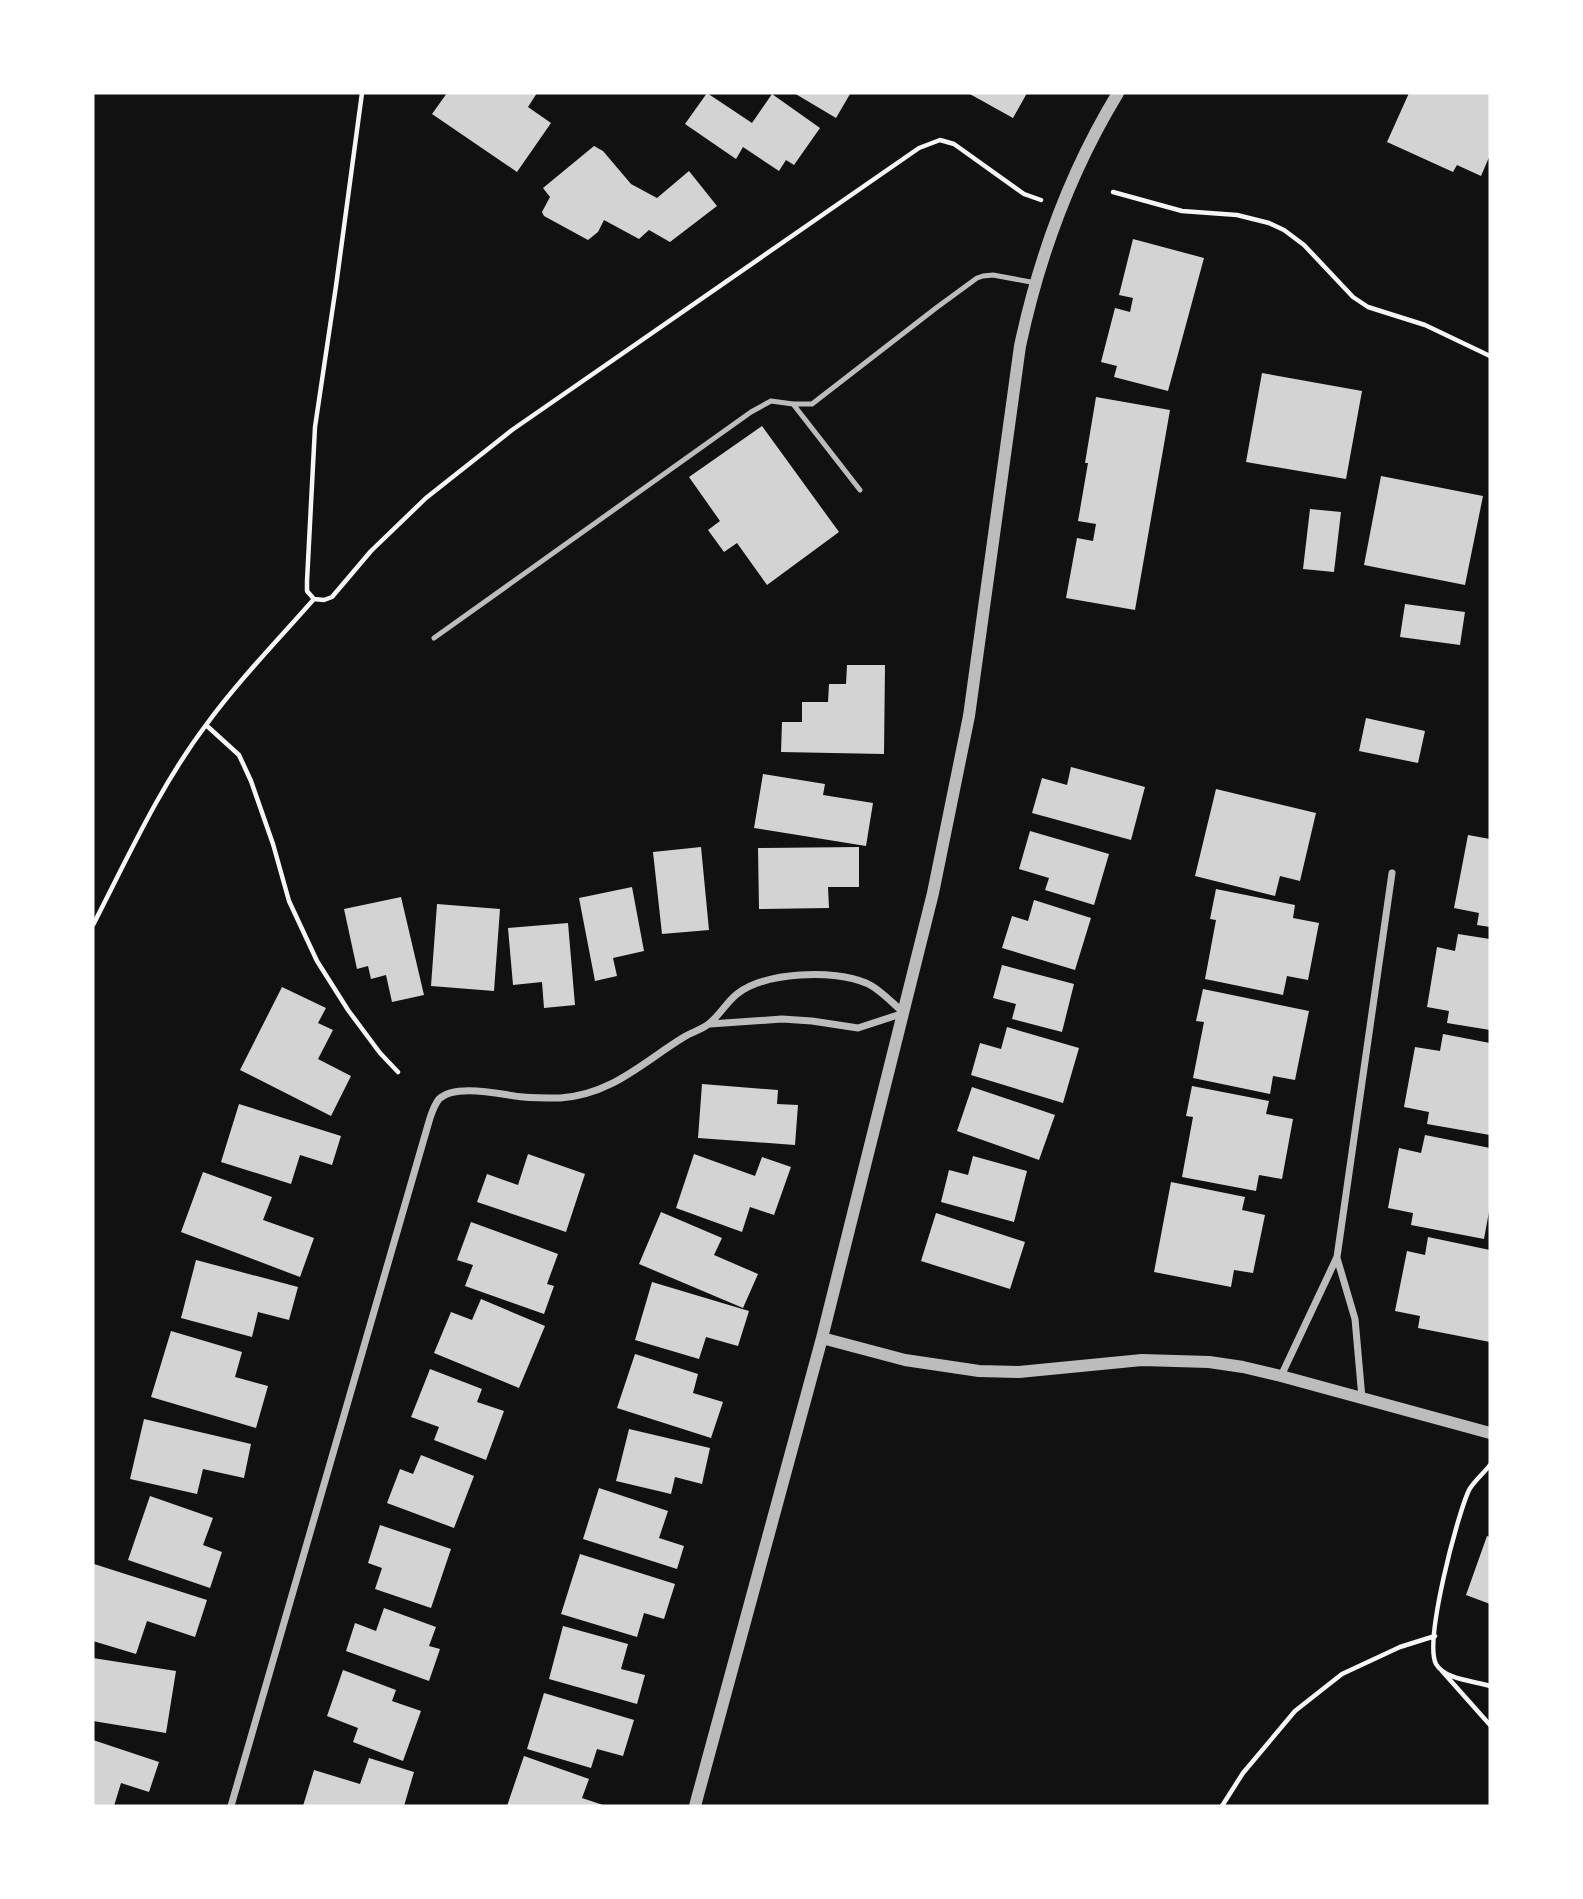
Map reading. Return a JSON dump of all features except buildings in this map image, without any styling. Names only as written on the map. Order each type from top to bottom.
[{"type":"street","points":[[695,1806],[822,1338],[933,893],[969,716],[1020,346],[1048,244],[1094,134],[1118,93]]},
{"type":"street","points":[[1281,1376],[1337,1257],[1392,873]]},
{"type":"street","points":[[231,1806],[432,1111],[439,1099],[457,1091],[544,1098],[579,1096],[602,1089],[644,1065],[684,1037],[710,1024],[738,993],[778,977],[799,975],[852,979],[868,984],[904,1013]]},
{"type":"street","points":[[710,1024],[782,1018],[858,1028],[904,1013]]},
{"type":"street","points":[[1337,1257],[1355,1319],[1362,1398]]},
{"type":"street","points":[[822,1338],[905,1360],[979,1371],[1019,1371],[1142,1360],[1178,1360],[1243,1367],[1490,1433]]},
{"type":"lane","points":[[434,638],[751,412],[771,401],[812,404],[936,308],[983,276],[993,275],[1036,283]]},
{"type":"lane","points":[[793,404],[860,490]]},
{"type":"path","points":[[362,93],[315,427],[307,581],[307,590],[314,599],[332,597],[372,551],[426,498],[512,430],[919,148],[940,140],[954,144],[1024,194],[1038,200]]},
{"type":"path","points":[[1113,192],[1182,211],[1237,215],[1269,223],[1304,245],[1353,297],[1368,307],[1425,325],[1490,356]]},
{"type":"path","points":[[93,925],[159,796],[206,725],[314,599]]},
{"type":"path","points":[[206,725],[239,755],[273,844],[289,901],[317,961],[348,1010],[398,1072]]},
{"type":"path","points":[[1490,1465],[1470,1488],[1458,1524],[1444,1576],[1433,1653],[1437,1665],[1449,1681],[1490,1725]]},
{"type":"path","points":[[1222,1806],[1242,1773],[1295,1711],[1342,1674],[1400,1647],[1434,1636]]},
{"type":"path","points":[[1437,1665],[1452,1676],[1490,1686]]}]
